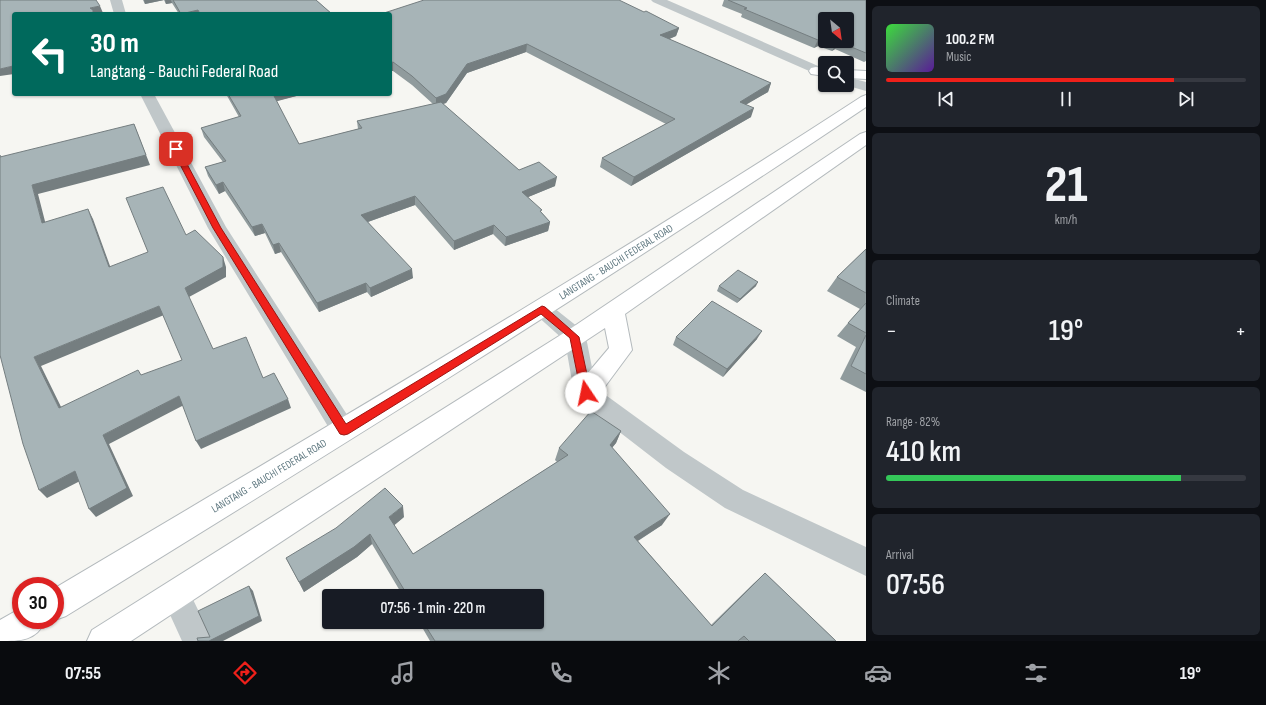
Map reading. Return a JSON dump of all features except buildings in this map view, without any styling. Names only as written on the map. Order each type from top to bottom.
[{"type":"main road","points":[[854,74],[866,75]]},
{"type":"main road","name":"LANGTANG - BAUCHI FEDERAL ROAD","points":[[64,600],[344,431],[542,309],[754,176],[866,100]]},
{"type":"main road","points":[[103,641],[575,337],[866,138]]},
{"type":"main road","points":[[586,393],[620,350],[614,324],[614,310]]},
{"type":"main road","points":[[0,638],[15,629]]},
{"type":"street","points":[[116,0],[119,12]]},
{"type":"street","points":[[657,0],[818,70]]},
{"type":"street","points":[[854,83],[866,87]]},
{"type":"street","points":[[148,96],[217,228],[344,431]]},
{"type":"street","points":[[542,309],[575,337],[586,393],[675,460],[734,499],[866,562]]},
{"type":"street","points":[[176,595],[198,641]]},
{"type":"route","points":[[176,149],[217,228],[344,431],[542,309],[575,337],[586,393]]}]
